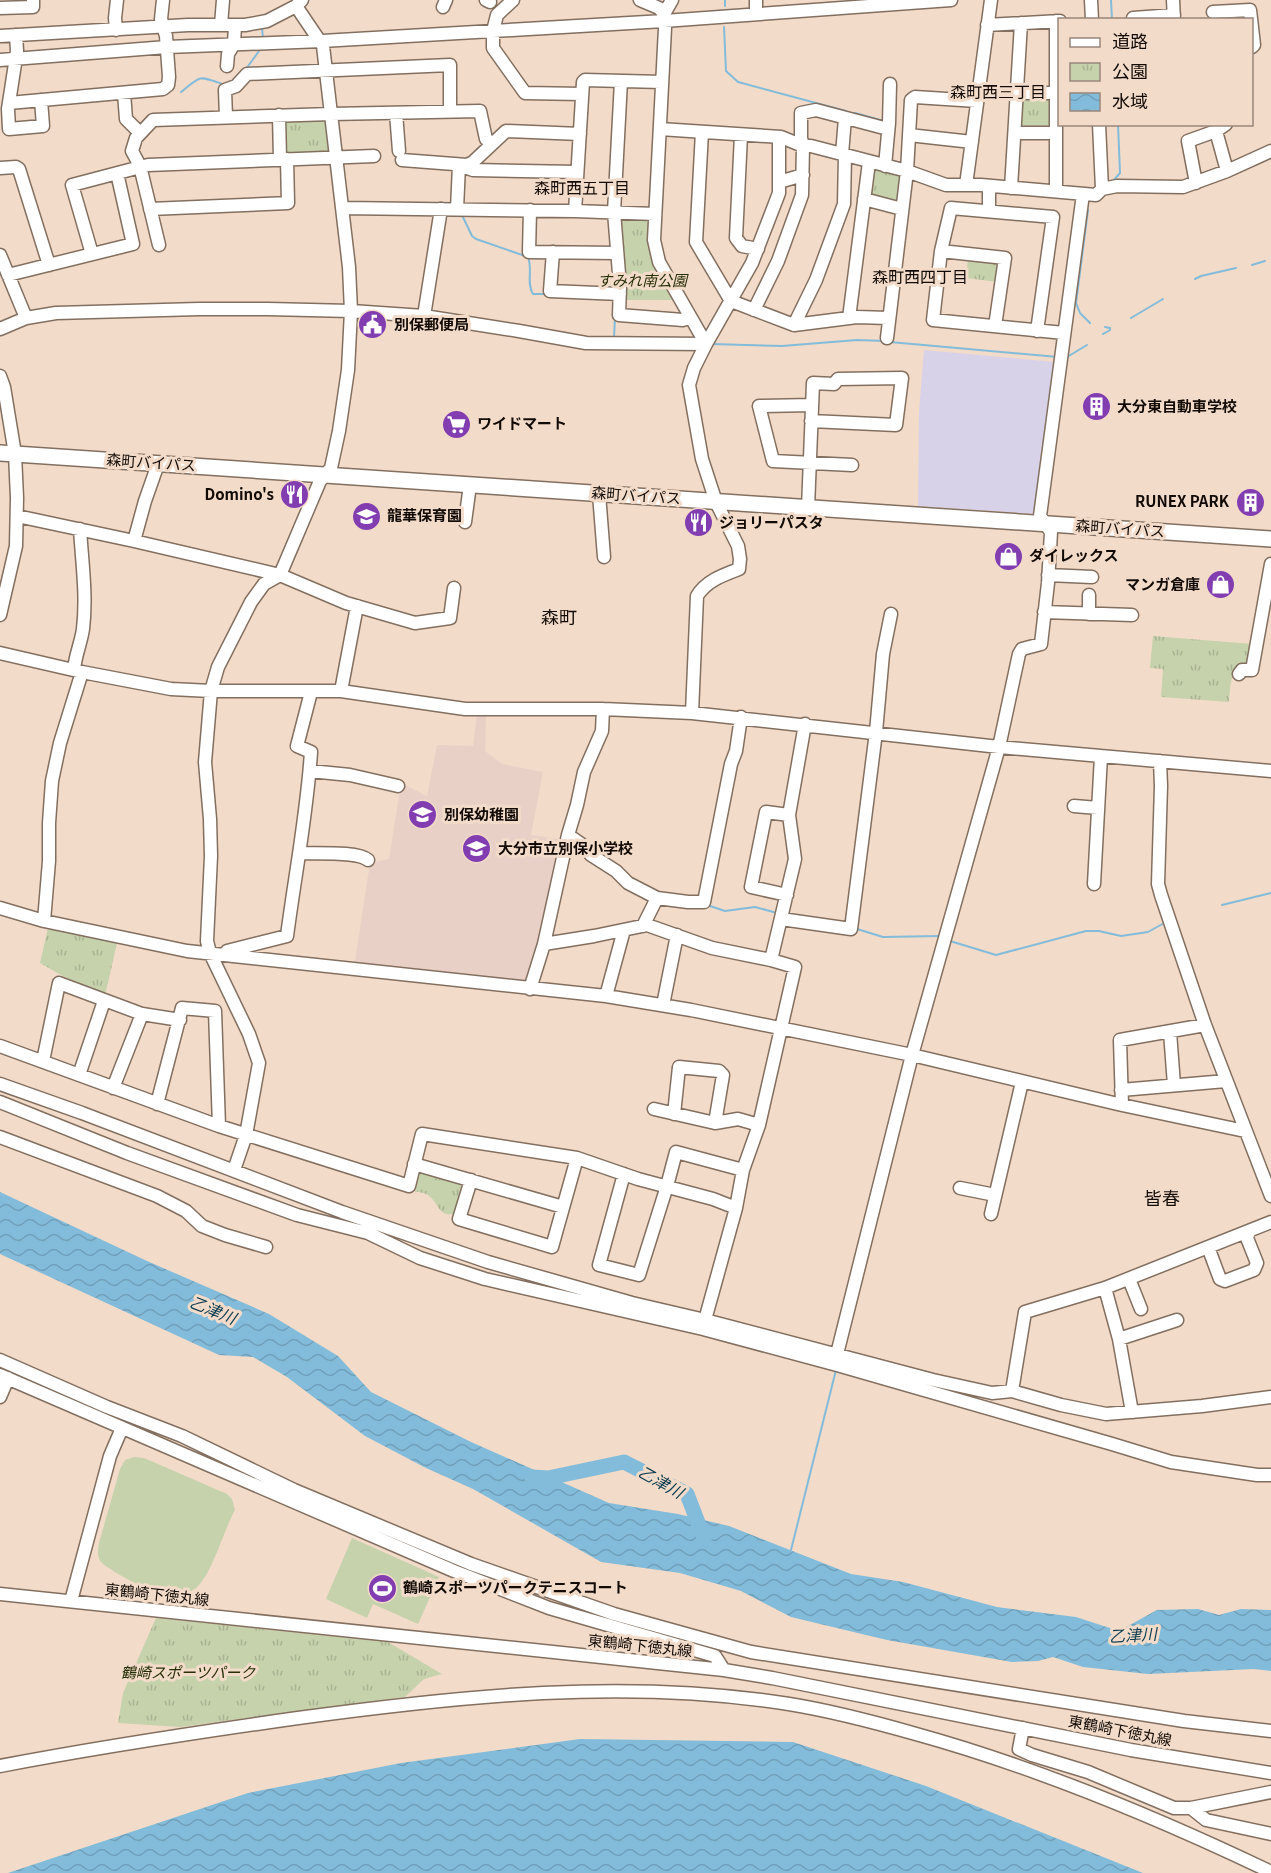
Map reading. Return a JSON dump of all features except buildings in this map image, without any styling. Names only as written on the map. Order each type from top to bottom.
[{"type":"main road","name":"森町バイパス","points":[[8,454],[328,472],[470,485],[1271,540]]},
{"type":"street","points":[[0,8],[33,7],[33,0]]},
{"type":"street","points":[[116,30],[117,0]]},
{"type":"street","points":[[9,103],[159,90],[166,87],[169,77],[167,47],[161,19],[163,0]]},
{"type":"street","points":[[220,25],[223,0]]},
{"type":"street","points":[[513,0],[497,15],[493,31],[493,48],[525,93],[582,94]]},
{"type":"street","points":[[640,0],[659,8],[664,18],[665,28],[654,240],[657,258],[706,344]]},
{"type":"street","points":[[664,18],[672,0]]},
{"type":"street","points":[[756,0],[756,14]]},
{"type":"street","points":[[0,60],[167,47],[322,41],[756,14],[787,6],[948,0]]},
{"type":"street","points":[[966,185],[991,0]]},
{"type":"street","points":[[1091,0],[1092,18]]},
{"type":"street","points":[[1133,18],[1174,17],[1173,0]]},
{"type":"street","points":[[0,36],[163,27],[235,26],[261,23],[299,3],[322,41],[343,208],[351,311],[348,370],[339,431],[328,472],[320,481],[280,575],[264,584],[251,602],[218,667],[211,691],[205,762],[211,856],[207,941],[215,953],[259,1063],[246,1136],[234,1170]]},
{"type":"street","points":[[1213,10],[1251,10],[1252,18]]},
{"type":"street","points":[[987,24],[1058,21],[1056,191]]},
{"type":"street","points":[[1011,188],[1021,23]]},
{"type":"street","points":[[227,66],[228,54],[234,44],[235,26]]},
{"type":"street","points":[[16,35],[16,58],[9,103],[9,129],[43,126],[41,100]]},
{"type":"street","points":[[226,117],[225,90],[236,86],[247,74],[450,65],[450,111]]},
{"type":"street","points":[[575,211],[583,82],[585,80],[662,82]]},
{"type":"street","points":[[621,81],[614,212],[620,294],[619,315],[683,320],[690,316]]},
{"type":"street","points":[[885,166],[890,84]]},
{"type":"street","points":[[124,93],[126,119],[140,133]]},
{"type":"street","points":[[1017,93],[1056,93]]},
{"type":"street","points":[[887,338],[907,171],[911,100],[915,97],[977,101]]},
{"type":"street","points":[[754,310],[774,271],[802,195],[801,113],[816,110],[888,129]]},
{"type":"street","points":[[159,245],[140,166],[132,152],[136,138],[153,120],[480,111],[488,140]]},
{"type":"street","points":[[396,112],[400,156],[459,165],[473,162],[507,131],[580,134]]},
{"type":"street","points":[[150,209],[288,203],[279,116]]},
{"type":"street","points":[[794,325],[816,280],[844,204],[845,118]]},
{"type":"street","points":[[1099,126],[1102,189]]},
{"type":"street","points":[[1196,183],[1188,141],[1221,128],[1227,171]]},
{"type":"street","points":[[660,129],[779,137],[803,146],[811,146],[907,171],[946,185],[989,186],[1096,195],[1102,189],[1118,186],[1183,187],[1227,171],[1271,151]]},
{"type":"street","points":[[702,132],[696,242],[731,301],[794,325],[849,318],[888,318]]},
{"type":"street","points":[[1015,133],[1056,133]]},
{"type":"street","points":[[741,135],[736,238],[742,246],[758,249]]},
{"type":"street","points":[[909,135],[972,142]]},
{"type":"street","points":[[692,713],[697,596],[702,587],[739,569],[740,565],[738,546],[716,502],[702,459],[689,385],[694,368],[706,344],[758,249],[779,193],[779,137]]},
{"type":"street","points":[[92,254],[72,185],[148,165],[374,156]]},
{"type":"street","points":[[849,318],[869,162]]},
{"type":"street","points":[[459,165],[473,171],[578,172]]},
{"type":"street","points":[[457,209],[459,165]]},
{"type":"street","points":[[0,168],[16,167],[19,169],[49,265]]},
{"type":"street","points":[[8,275],[133,244],[117,173]]},
{"type":"street","points":[[779,182],[803,175]]},
{"type":"street","points":[[988,211],[989,186]]},
{"type":"street","points":[[837,1354],[912,1056],[999,747],[1019,654],[1022,649],[1041,644],[1051,531],[1040,516],[1083,194]]},
{"type":"street","points":[[864,199],[902,209]]},
{"type":"street","points":[[343,208],[655,214]]},
{"type":"street","points":[[1037,331],[1053,217],[951,208],[941,252],[933,320],[1037,331],[1064,333]]},
{"type":"street","points":[[424,316],[441,209]]},
{"type":"street","points":[[530,210],[529,252],[617,253]]},
{"type":"street","points":[[553,252],[550,291],[620,294]]},
{"type":"street","points":[[941,252],[1005,258],[995,326]]},
{"type":"street","points":[[0,255],[26,318]]},
{"type":"street","points":[[0,329],[26,318],[56,313],[199,309],[351,311],[424,316],[586,343],[706,344]]},
{"type":"street","points":[[0,376],[4,387],[8,454],[17,516],[16,546],[0,615]]},
{"type":"street","points":[[808,508],[811,421],[813,383],[834,384],[838,380],[902,378],[896,425],[811,421]]},
{"type":"street","points":[[812,405],[759,406],[773,461],[852,465]]},
{"type":"street","points":[[134,541],[158,464]]},
{"type":"street","points":[[465,522],[470,485]]},
{"type":"street","points":[[599,494],[604,557]]},
{"type":"street","points":[[17,516],[280,575],[357,606],[415,623],[450,618],[454,588]]},
{"type":"street","points":[[44,921],[52,781],[78,671],[74,661],[83,631],[80,529]]},
{"type":"street","points":[[1239,674],[1242,670],[1252,670],[1271,564]]},
{"type":"street","points":[[1048,575],[1092,577]]},
{"type":"street","points":[[1089,595],[1089,614]]},
{"type":"street","points":[[340,691],[357,606]]},
{"type":"street","points":[[1044,612],[1132,615]]},
{"type":"street","points":[[781,919],[851,929],[876,732],[883,654],[891,614]]},
{"type":"street","points":[[0,653],[171,689],[340,691],[465,708],[603,709],[692,713],[999,747],[1271,771]]},
{"type":"street","points":[[215,953],[287,936],[292,891],[300,853],[311,752],[297,746],[311,692]]},
{"type":"street","points":[[530,989],[544,944],[584,772],[602,731],[603,709]]},
{"type":"street","points":[[568,835],[591,855],[616,871],[628,883],[657,898],[688,903],[704,902],[741,717]]},
{"type":"street","points":[[771,960],[795,859],[789,815],[806,724]]},
{"type":"street","points":[[1094,884],[1101,756]]},
{"type":"street","points":[[1160,761],[1158,884],[1205,1026],[1271,1196]]},
{"type":"street","points":[[310,771],[398,786]]},
{"type":"street","points":[[1074,806],[1098,808]]},
{"type":"street","points":[[787,895],[751,887],[766,812],[789,815]]},
{"type":"street","points":[[300,853],[356,855],[368,860]]},
{"type":"street","points":[[643,926],[657,898]]},
{"type":"street","points":[[0,908],[44,921],[174,948],[606,996],[663,1005],[912,1056],[1245,1131]]},
{"type":"street","points":[[544,944],[647,925],[712,948],[795,967],[759,1125],[743,1170],[736,1208],[705,1320]]},
{"type":"street","points":[[606,996],[624,930]]},
{"type":"street","points":[[663,1005],[676,935]]},
{"type":"street","points":[[43,1061],[59,983],[142,1014],[180,1020]]},
{"type":"street","points":[[79,1075],[104,1001]]},
{"type":"street","points":[[157,1104],[182,1008],[215,1011],[219,1126]]},
{"type":"street","points":[[113,1088],[142,1014]]},
{"type":"street","points":[[1122,1105],[1120,1040],[1205,1026]]},
{"type":"street","points":[[1170,1032],[1174,1085]]},
{"type":"street","points":[[0,1046],[246,1136],[409,1186],[422,1134],[577,1158],[736,1208]]},
{"type":"street","points":[[674,1114],[679,1067],[719,1071],[723,1075],[715,1124]]},
{"type":"street","points":[[1122,1090],[1226,1081]]},
{"type":"street","points":[[991,1214],[1022,1082]]},
{"type":"street","points":[[0,1084],[342,1212],[488,1262],[632,1304],[705,1320],[933,1380],[992,1393],[1012,1391],[1061,1405],[1106,1414],[1202,1406],[1271,1396]]},
{"type":"street","points":[[0,1102],[127,1153],[297,1215],[368,1233],[420,1258],[464,1273],[556,1297],[566,1297],[713,1332],[837,1365],[1171,1462],[1257,1475],[1271,1475]]},
{"type":"street","points":[[654,1109],[715,1124],[738,1119],[759,1125]]},
{"type":"street","points":[[0,1137],[149,1192],[186,1211],[202,1226],[266,1247]]},
{"type":"street","points":[[624,1174],[599,1264],[639,1275],[676,1152],[743,1170]]},
{"type":"street","points":[[471,1180],[459,1219],[552,1248],[577,1158]]},
{"type":"street","points":[[414,1164],[563,1207]]},
{"type":"street","points":[[960,1188],[995,1195]]},
{"type":"street","points":[[1012,1391],[1024,1312],[1106,1288],[1271,1222]]},
{"type":"street","points":[[1208,1247],[1221,1279],[1225,1281],[1254,1270],[1257,1263],[1247,1238],[1249,1231]]},
{"type":"street","points":[[1129,1279],[1141,1309]]},
{"type":"street","points":[[1106,1288],[1119,1339],[1132,1412]]},
{"type":"street","points":[[1119,1339],[1177,1320]]},
{"type":"street","points":[[0,1360],[107,1407],[182,1436],[294,1490],[471,1564],[614,1614],[751,1652],[1184,1721],[1271,1731]]},
{"type":"street","points":[[0,1397],[4,1377],[454,1571],[549,1608],[715,1656],[724,1670]]},
{"type":"street","points":[[933,1380],[966,1402]]},
{"type":"street","points":[[71,1601],[110,1456],[122,1428]]},
{"type":"street","name":"東鶴崎下徳丸線","points":[[0,1594],[724,1670],[1131,1750],[1271,1773]]},
{"type":"street","points":[[0,1766],[237,1726],[424,1701],[620,1690],[723,1695],[790,1704],[858,1717],[998,1758],[1145,1814],[1271,1872]]},
{"type":"street","points":[[1023,1728],[1019,1749],[1088,1772],[1174,1808],[1191,1808],[1271,1792]]},
{"type":"street","points":[[1191,1808],[1206,1820],[1271,1834]]},
{"type":"shaded area","points":[[924,350],[1055,362],[1035,514],[918,506],[919,412]]},
{"type":"shaded area","name":"大分市立別保小学校","points":[[477,714],[486,714],[485,751],[502,764],[543,772],[531,835],[566,840],[541,951],[525,984],[357,966],[355,961],[370,863],[389,859],[401,783],[427,796],[437,745],[473,746]]},
{"type":"green space","points":[[1050,96],[1052,127],[1021,130],[1021,98]]},
{"type":"green space","points":[[326,118],[330,153],[286,155],[284,119]]},
{"type":"green space","points":[[875,167],[903,175],[899,203],[869,196],[872,169]]},
{"type":"green space","name":"すみれ南公園","points":[[623,219],[645,219],[649,224],[650,247],[654,264],[675,300],[624,300],[619,223]]},
{"type":"green space","points":[[968,258],[997,260],[1000,265],[998,282],[966,278]]},
{"type":"green space","points":[[1153,636],[1252,644],[1250,661],[1238,669],[1232,677],[1229,702],[1161,697],[1163,669],[1150,668]]},
{"type":"green space","points":[[48,928],[117,943],[105,996],[40,963]]},
{"type":"green space","points":[[422,1170],[462,1182],[465,1187],[458,1213],[446,1214],[428,1195],[414,1191],[418,1174]]},
{"type":"green space","points":[[134,1457],[144,1458],[227,1494],[232,1499],[235,1510],[212,1563],[202,1582],[189,1592],[173,1596],[159,1593],[120,1575],[99,1559],[99,1543],[120,1469],[125,1460]]},
{"type":"green space","name":"鶴崎スポーツパークテニスコート","points":[[352,1538],[439,1577],[418,1624],[373,1604],[367,1618],[326,1599]]},
{"type":"green space","name":"鶴崎スポーツパーク","points":[[156,1618],[388,1642],[442,1674],[424,1679],[405,1697],[180,1727],[118,1723],[123,1693]]},
{"type":"water","points":[[0,1192],[147,1261],[269,1314],[338,1356],[371,1392],[471,1442],[609,1503],[678,1514],[729,1526],[851,1574],[903,1582],[997,1607],[1076,1617],[1119,1631],[1157,1610],[1198,1609],[1219,1615],[1241,1609],[1271,1610],[1271,1671],[1254,1669],[1148,1674],[1083,1667],[1053,1657],[1038,1661],[1012,1662],[887,1640],[791,1617],[741,1591],[680,1573],[601,1562],[473,1489],[426,1468],[365,1436],[287,1377],[253,1357],[219,1355],[0,1254]]},
{"type":"water","points":[[580,1739],[793,1742],[926,1786],[1143,1873],[8,1873],[248,1793],[401,1763]]},
{"type":"waterway","points":[[725,0],[725,6]]},
{"type":"waterway","points":[[1111,0],[1112,18]]},
{"type":"waterway","points":[[262,27],[263,39]]},
{"type":"waterway","points":[[724,27],[726,71],[738,82],[846,111]]},
{"type":"waterway","points":[[246,69],[259,51]]},
{"type":"waterway","points":[[181,92],[201,78],[225,85]]},
{"type":"waterway","points":[[855,113],[884,121]]},
{"type":"waterway","points":[[1113,181],[1120,173],[1118,126]]},
{"type":"waterway","points":[[1088,210],[1076,303],[1080,313],[1090,323]]},
{"type":"waterway","points":[[462,215],[472,236],[476,239],[528,257],[531,290],[533,294],[546,294]]},
{"type":"waterway","points":[[1252,265],[1265,261]]},
{"type":"waterway","points":[[1195,279],[1236,268]]},
{"type":"waterway","points":[[1131,318],[1163,299]]},
{"type":"waterway","points":[[614,338],[615,317]]},
{"type":"waterway","points":[[1105,327],[1110,330]]},
{"type":"waterway","points":[[1103,334],[1110,330]]},
{"type":"waterway","points":[[711,344],[782,346],[857,340],[885,341]]},
{"type":"waterway","points":[[890,342],[1058,357]]},
{"type":"waterway","points":[[1067,357],[1087,345]]},
{"type":"waterway","points":[[1222,905],[1271,893]]},
{"type":"waterway","points":[[707,905],[725,911],[755,907],[777,913]]},
{"type":"waterway","points":[[950,941],[996,955],[1086,931],[1099,931],[1121,936],[1148,932],[1166,922]]},
{"type":"waterway","points":[[857,929],[883,937],[940,936]]},
{"type":"waterway","points":[[791,1550],[836,1370]]},
{"type":"waterway","name":"乙津川","points":[[532,1477],[548,1478],[624,1462],[687,1494],[702,1533],[706,1535]]},
{"type":"place","name":"別保郵便局","points":[[373,325]]},
{"type":"place","name":"大分東自動車学校","points":[[1096,407]]},
{"type":"place","name":"ワイドマート","points":[[456,424]]},
{"type":"place","name":"Domino's","points":[[295,495]]},
{"type":"place","name":"RUNEX PARK","points":[[1250,502]]},
{"type":"place","name":"龍華保育園","points":[[366,516]]},
{"type":"place","name":"ジョリーパスタ","points":[[698,523]]},
{"type":"place","name":"ダイレックス","points":[[1008,556]]},
{"type":"place","name":"マンガ倉庫","points":[[1221,585]]},
{"type":"place","name":"別保幼稚園","points":[[423,815]]},
{"type":"place","name":"大分市立別保小学校","points":[[477,849]]},
{"type":"place","name":"鶴崎スポーツパークテニスコート","points":[[382,1588]]},
{"type":"district","name":"森町西三丁目","points":[[998,92]]},
{"type":"district","name":"森町西五丁目","points":[[582,188]]},
{"type":"district","name":"森町西四丁目","points":[[920,277]]},
{"type":"district","name":"森町","points":[[559,618]]},
{"type":"district","name":"皆春","points":[[1162,1199]]}]
